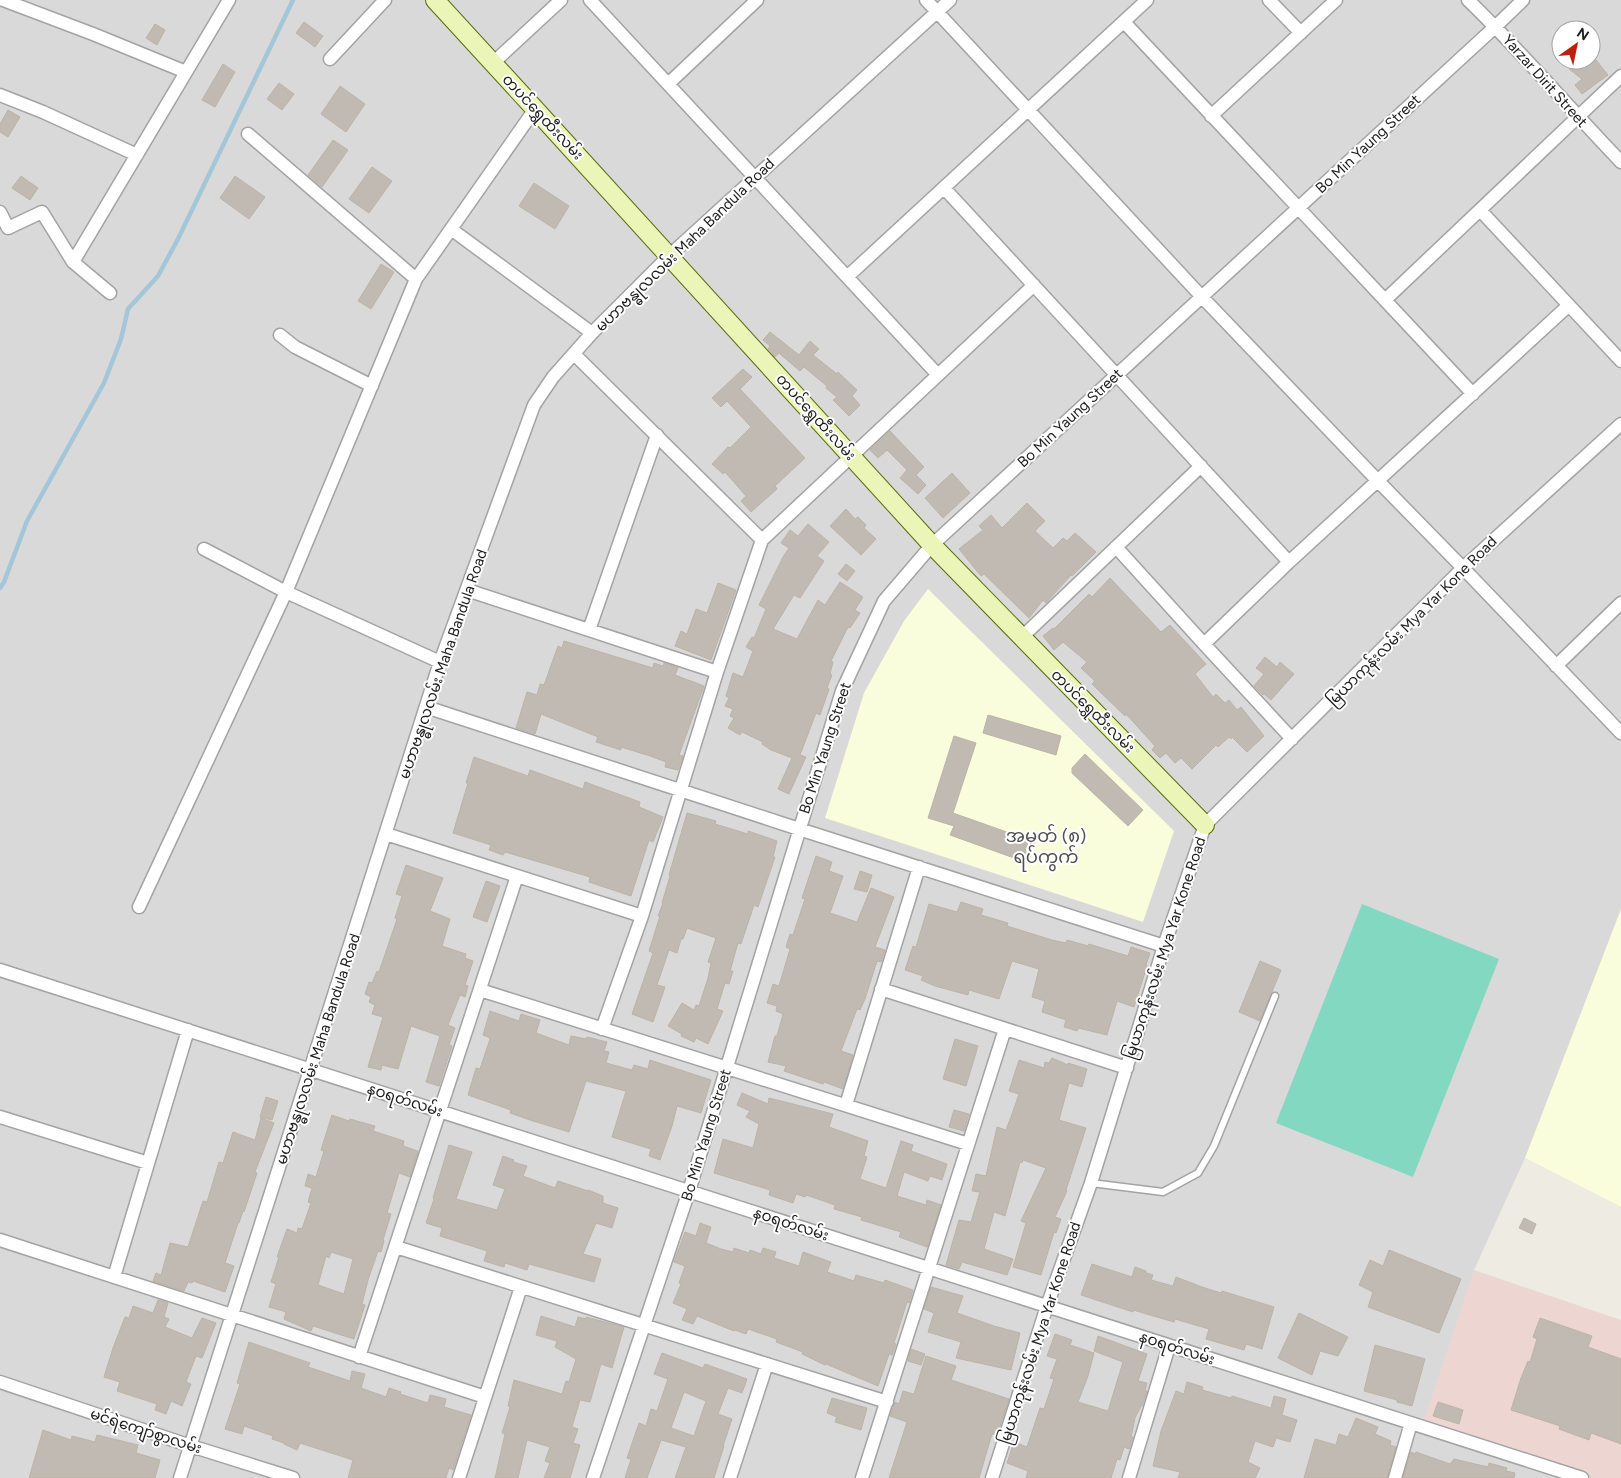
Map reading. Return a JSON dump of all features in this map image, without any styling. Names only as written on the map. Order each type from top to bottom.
[{"type":"street","points":[[3,0],[186,72]]},
{"type":"street","points":[[73,262],[229,0]]},
{"type":"street","points":[[330,59],[385,0]]},
{"type":"street","name":"တပင်ရွှေထီးလမ်း","points":[[435,0],[932,545],[1205,825]]},
{"type":"street","points":[[493,63],[561,0]]},
{"type":"street","points":[[590,0],[938,375]]},
{"type":"street","points":[[926,0],[1202,297],[1621,733]]},
{"type":"street","name":"မဟာဗန္ဓုလလမ်း Maha Bandula Road","points":[[180,1478],[440,662],[534,405],[553,377],[592,333],[669,256],[950,0]]},
{"type":"street","points":[[848,277],[1147,0]]},
{"type":"street","points":[[1270,0],[1301,33]]},
{"type":"street","points":[[1211,116],[1336,0]]},
{"type":"street","name":"Yarzar Dirit Street","points":[[1468,0],[1496,26],[1621,162]]},
{"type":"street","name":"Bo Min Yaung Street","points":[[594,1478],[727,1068],[842,692],[884,601],[932,545],[1522,0]]},
{"type":"street","points":[[668,84],[754,1]]},
{"type":"street","points":[[1124,22],[1473,394]]},
{"type":"street","points":[[1384,300],[1621,76]]},
{"type":"street","points":[[0,95],[43,112],[137,155]]},
{"type":"street","points":[[139,907],[286,592],[416,279],[535,109]]},
{"type":"street","points":[[248,134],[416,279]]},
{"type":"street","points":[[944,188],[1289,562]]},
{"type":"street","points":[[1480,210],[1621,361]]},
{"type":"street","points":[[0,212],[8,228],[42,212],[73,262],[110,293]]},
{"type":"street","points":[[450,229],[592,333]]},
{"type":"street","points":[[602,1029],[642,916],[717,672],[762,540],[1034,285]]},
{"type":"street","points":[[1204,644],[1289,562],[1568,306]]},
{"type":"street","points":[[280,335],[303,351],[372,386]]},
{"type":"street","points":[[574,354],[762,540]]},
{"type":"street","name":"မြယာကုန်းလမ်း Mya Yar Kone Road","points":[[992,1478],[1047,1306],[1091,1183],[1164,946],[1205,825],[1463,568],[1621,424]]},
{"type":"street","points":[[589,630],[657,436]]},
{"type":"street","points":[[1021,638],[1200,466]]},
{"type":"street","points":[[1116,547],[1292,739]]},
{"type":"street","points":[[204,549],[286,592],[440,662]]},
{"type":"street","points":[[467,590],[717,672]]},
{"type":"street","points":[[1556,666],[1621,603]]},
{"type":"street","points":[[426,707],[1164,946]]},
{"type":"street","points":[[386,834],[642,916]]},
{"type":"street","points":[[846,1105],[919,868]]},
{"type":"street","points":[[359,1357],[517,876]]},
{"type":"street","name":"နဝရတ်လမ်း","points":[[0,970],[1582,1478]]},
{"type":"street","points":[[882,989],[1127,1068]]},
{"type":"street","points":[[480,990],[968,1144]]},
{"type":"street","points":[[862,1478],[1005,1029]]},
{"type":"street","points":[[114,1277],[188,1030]]},
{"type":"street","points":[[0,1117],[148,1163]]},
{"type":"street","points":[[0,1240],[485,1397]]},
{"type":"street","points":[[396,1247],[887,1402]]},
{"type":"street","points":[[459,1478],[521,1286]]},
{"type":"street","points":[[1130,1478],[1169,1346]]},
{"type":"street","points":[[730,1478],[767,1364]]},
{"type":"street","name":"မင်ရဲကျော်စွာလမ်း","points":[[0,1382],[190,1446],[293,1478]]},
{"type":"street","points":[[1395,1478],[1411,1423]]},
{"type":"lane","points":[[1091,1183],[1163,1192],[1198,1173],[1214,1146],[1275,996]]},
{"type":"shaded area","points":[[0,0],[1621,0],[1621,1207],[1525,1158],[1474,1270],[1588,1478],[0,1478]]},
{"type":"shaded area","points":[[928,589],[1174,831],[1143,922],[825,818],[864,693],[904,621]]},
{"type":"shaded area","points":[[1621,909],[1621,1207],[1525,1158]]},
{"type":"shaded area","points":[[1474,1270],[1621,1320],[1621,1478],[1588,1478],[1423,1424]]},
{"type":"green space","points":[[1362,904],[1499,959],[1413,1177],[1276,1123]]},
{"type":"building","points":[[304,22],[323,36],[315,47],[296,33]]},
{"type":"building","points":[[155,24],[165,30],[157,45],[146,38]]},
{"type":"building","points":[[223,64],[235,72],[215,107],[202,100]]},
{"type":"building","points":[[1601,66],[1608,75],[1582,94],[1575,85],[1582,79],[1570,70],[1601,70]]},
{"type":"building","points":[[279,83],[294,94],[282,110],[267,99]]},
{"type":"building","points":[[340,86],[365,104],[346,132],[321,114]]},
{"type":"building","points":[[8,110],[20,117],[8,137],[0,132],[0,124]]},
{"type":"building","points":[[333,140],[348,150],[322,187],[308,175]]},
{"type":"building","points":[[372,167],[392,181],[369,213],[349,199]]},
{"type":"building","points":[[21,176],[38,188],[30,200],[12,188]]},
{"type":"building","points":[[235,176],[265,197],[249,219],[220,198]]},
{"type":"building","points":[[534,183],[569,206],[555,229],[519,206]]},
{"type":"building","points":[[381,264],[394,272],[371,309],[358,301]]},
{"type":"building","points":[[770,332],[799,355],[810,341],[819,349],[813,355],[837,374],[838,372],[857,390],[852,396],[860,405],[849,416],[833,400],[837,397],[826,388],[827,386],[804,367],[800,371],[779,353],[775,357],[768,349],[770,346],[763,340]]},
{"type":"building","points":[[743,369],[752,377],[740,389],[805,458],[775,486],[777,489],[751,512],[741,501],[746,496],[725,472],[723,474],[712,464],[751,427],[727,401],[721,407],[712,398]]},
{"type":"building","points":[[890,431],[924,467],[916,475],[926,485],[918,494],[900,478],[907,470],[887,450],[878,458],[870,450]]},
{"type":"building","points":[[952,473],[970,493],[943,518],[925,498]]},
{"type":"building","points":[[1027,503],[1045,521],[1035,531],[1053,548],[1063,538],[1067,541],[1075,533],[1096,552],[1071,575],[1046,603],[1043,600],[1029,618],[984,574],[981,576],[959,549],[983,530],[979,526],[991,515],[1002,528]]},
{"type":"building","points":[[846,509],[855,519],[858,517],[866,525],[864,528],[876,539],[861,555],[830,526]]},
{"type":"building","points":[[808,524],[829,542],[817,556],[824,561],[800,598],[794,595],[773,629],[797,639],[818,600],[825,605],[840,582],[863,597],[855,610],[860,613],[850,628],[848,627],[831,661],[833,662],[830,674],[832,675],[827,688],[829,689],[820,715],[816,713],[800,755],[806,757],[789,794],[778,789],[792,758],[771,750],[762,744],[763,742],[742,732],[740,735],[728,728],[734,718],[730,716],[733,709],[725,706],[729,698],[726,696],[733,673],[743,677],[753,651],[746,647],[752,637],[754,638],[766,609],[759,605],[789,548],[781,543],[790,530],[798,536]]},
{"type":"building","points":[[846,564],[855,571],[847,581],[838,574]]},
{"type":"building","points":[[1110,578],[1161,632],[1170,625],[1206,664],[1195,674],[1213,697],[1216,694],[1225,703],[1229,700],[1237,710],[1241,707],[1264,736],[1247,752],[1232,737],[1231,739],[1229,737],[1218,747],[1216,745],[1192,769],[1181,758],[1175,763],[1166,753],[1160,758],[1152,750],[1155,746],[1126,714],[1125,716],[1092,684],[1095,681],[1081,668],[1087,662],[1063,642],[1054,650],[1043,636],[1054,629],[1089,594],[1092,597]]},
{"type":"building","points":[[718,583],[736,590],[711,660],[675,646],[681,631],[687,634],[696,609],[707,613]]},
{"type":"building","points":[[564,641],[653,668],[654,663],[663,666],[664,663],[678,668],[675,675],[704,686],[679,755],[683,756],[678,770],[665,767],[666,762],[650,756],[596,742],[598,737],[541,714],[535,734],[516,728],[527,692],[537,695],[540,684],[544,685],[558,646],[562,648]]},
{"type":"building","points":[[1265,657],[1277,667],[1280,662],[1294,674],[1271,700],[1254,686],[1264,674],[1256,668]]},
{"type":"building","points":[[988,715],[1061,736],[1056,755],[983,733]]},
{"type":"building","points":[[954,736],[976,743],[953,813],[1035,842],[1028,863],[950,835],[954,826],[928,818]]},
{"type":"building","points":[[1085,754],[1143,810],[1128,826],[1072,773],[1072,768]]},
{"type":"building","points":[[474,757],[528,776],[530,770],[583,789],[585,782],[640,802],[639,807],[663,817],[653,842],[649,840],[631,896],[589,882],[590,877],[505,852],[503,855],[489,850],[491,845],[453,833]]},
{"type":"building","points":[[687,813],[716,821],[715,824],[748,834],[748,831],[777,841],[773,857],[775,857],[758,907],[754,905],[741,944],[738,943],[730,971],[733,971],[729,984],[725,983],[717,1009],[723,1011],[708,1044],[696,1038],[694,1042],[681,1036],[682,1034],[668,1026],[682,1003],[694,1010],[696,1005],[699,1006],[708,978],[711,963],[708,962],[716,938],[687,928],[677,953],[669,950],[657,985],[665,987],[653,1022],[632,1014],[653,953],[649,951]]},
{"type":"building","points":[[816,856],[832,862],[829,871],[843,876],[830,913],[857,922],[871,888],[894,897],[875,947],[885,950],[881,962],[877,961],[865,999],[860,1010],[857,1009],[841,1051],[853,1055],[843,1089],[784,1071],[786,1066],[768,1062],[783,1014],[776,1011],[777,1006],[767,1003],[773,984],[779,986],[790,949],[786,947],[790,934],[793,935],[805,899],[802,898]]},
{"type":"building","points":[[406,865],[443,878],[430,911],[450,919],[442,946],[466,954],[465,958],[473,961],[465,985],[468,986],[465,997],[460,995],[448,1025],[455,1028],[449,1045],[452,1046],[439,1086],[426,1082],[440,1036],[411,1026],[398,1069],[382,1065],[381,1070],[368,1067],[383,1017],[372,1014],[375,1005],[369,1002],[371,997],[365,994],[369,982],[372,983],[377,971],[379,972],[397,919],[395,918],[402,896],[396,894]]},
{"type":"building","points":[[860,871],[872,875],[867,892],[854,889]]},
{"type":"building","points":[[486,881],[500,886],[487,922],[473,917]]},
{"type":"building","points":[[961,902],[983,909],[981,915],[1008,923],[1007,926],[1052,940],[1066,943],[1067,940],[1088,946],[1089,944],[1128,956],[1131,947],[1150,953],[1134,1007],[1117,1001],[1107,1035],[1078,1028],[1077,1031],[1064,1027],[1066,1020],[1042,1012],[1045,1001],[1032,997],[1039,969],[1012,961],[999,999],[969,990],[968,995],[935,986],[921,980],[923,976],[905,970],[913,946],[916,947],[929,904],[957,912]]},
{"type":"building","points":[[1260,961],[1281,970],[1260,1021],[1239,1012]]},
{"type":"building","points":[[490,1011],[519,1021],[521,1014],[540,1020],[536,1033],[569,1045],[571,1036],[586,1039],[587,1037],[607,1042],[604,1051],[609,1052],[606,1063],[632,1070],[634,1065],[648,1069],[650,1060],[711,1080],[701,1113],[677,1106],[660,1160],[649,1156],[651,1149],[612,1137],[626,1091],[586,1081],[569,1132],[510,1113],[511,1110],[468,1095],[476,1068],[480,1069],[489,1042],[490,1038],[483,1035]]},
{"type":"building","points":[[955,1039],[978,1046],[966,1086],[943,1079]]},
{"type":"building","points":[[1052,1058],[1068,1065],[1068,1063],[1087,1069],[1082,1087],[1069,1083],[1059,1120],[1086,1128],[1067,1191],[1055,1217],[1061,1219],[1056,1233],[1054,1232],[1041,1275],[1013,1267],[1026,1223],[1021,1221],[1046,1168],[1023,1160],[1022,1163],[1020,1162],[1005,1216],[994,1212],[984,1249],[1013,1259],[1007,1275],[962,1262],[959,1269],[946,1265],[959,1220],[971,1222],[980,1192],[972,1191],[976,1174],[986,1176],[997,1127],[1006,1130],[1012,1114],[1019,1094],[1009,1091],[1019,1060],[1044,1068],[1045,1062],[1049,1063]]},
{"type":"building","points":[[742,1093],[768,1104],[769,1098],[833,1114],[829,1127],[868,1141],[864,1156],[867,1157],[860,1179],[886,1188],[901,1141],[913,1145],[911,1151],[947,1164],[942,1180],[930,1176],[928,1181],[904,1172],[897,1196],[926,1205],[927,1200],[941,1205],[927,1247],[899,1237],[901,1232],[861,1220],[862,1217],[834,1209],[835,1205],[806,1195],[805,1197],[796,1194],[793,1203],[769,1195],[770,1190],[714,1173],[723,1139],[753,1148],[759,1124],[746,1117],[750,1111],[737,1105]]},
{"type":"building","points":[[266,1097],[278,1101],[272,1120],[260,1117]]},
{"type":"building","points":[[954,1110],[969,1114],[964,1131],[949,1127]]},
{"type":"building","points":[[332,1115],[349,1121],[350,1119],[375,1126],[373,1131],[404,1141],[403,1146],[418,1151],[410,1177],[399,1173],[387,1213],[391,1214],[384,1241],[381,1252],[378,1251],[368,1280],[362,1304],[365,1305],[354,1339],[313,1326],[311,1331],[284,1319],[286,1312],[269,1307],[276,1284],[271,1282],[279,1257],[277,1257],[287,1229],[297,1233],[298,1228],[302,1229],[311,1203],[308,1202],[312,1188],[305,1186],[308,1174],[316,1177],[324,1151],[321,1150]],"holes":[[[331,1252],[353,1259],[344,1294],[318,1285],[326,1256],[329,1258]]]},
{"type":"building","points":[[261,1118],[274,1123],[255,1172],[257,1173],[225,1263],[234,1266],[225,1292],[193,1281],[192,1283],[188,1282],[184,1291],[153,1281],[156,1273],[161,1275],[170,1243],[188,1247],[203,1201],[207,1202],[219,1162],[223,1163],[233,1132],[255,1140]]},
{"type":"building","points":[[449,1145],[472,1152],[456,1199],[497,1210],[505,1189],[493,1185],[503,1156],[514,1160],[513,1162],[527,1166],[523,1176],[555,1188],[558,1181],[588,1190],[603,1196],[603,1203],[618,1208],[612,1228],[596,1223],[583,1254],[601,1259],[594,1282],[529,1264],[527,1270],[505,1263],[504,1267],[484,1261],[487,1251],[440,1236],[442,1228],[426,1223]]},
{"type":"building","points":[[1524,1218],[1536,1224],[1532,1234],[1519,1228]]},
{"type":"building","points":[[700,1223],[711,1227],[706,1243],[721,1249],[733,1252],[734,1248],[749,1253],[750,1250],[761,1254],[763,1248],[776,1252],[774,1258],[799,1266],[803,1252],[831,1262],[827,1272],[854,1281],[856,1275],[884,1283],[885,1280],[913,1290],[909,1303],[907,1302],[892,1355],[889,1354],[878,1386],[825,1365],[802,1354],[803,1352],[776,1342],[777,1339],[748,1329],[746,1334],[734,1331],[697,1316],[693,1324],[682,1320],[687,1309],[673,1303],[681,1284],[679,1283],[685,1266],[674,1262],[685,1232],[696,1236]]},
{"type":"building","points":[[1389,1250],[1461,1279],[1439,1333],[1368,1307],[1373,1292],[1359,1285],[1370,1260],[1383,1266]]},
{"type":"building","points":[[1092,1264],[1132,1277],[1135,1267],[1153,1275],[1151,1280],[1173,1286],[1176,1277],[1221,1293],[1222,1291],[1274,1307],[1262,1349],[1246,1344],[1244,1350],[1206,1339],[1209,1329],[1175,1319],[1174,1322],[1133,1310],[1133,1312],[1081,1295]]},
{"type":"building","points":[[931,1287],[963,1296],[957,1313],[1020,1333],[1011,1370],[956,1358],[961,1342],[928,1332],[934,1313],[924,1309]]},
{"type":"building","points":[[158,1300],[168,1303],[164,1317],[169,1319],[165,1327],[192,1338],[202,1318],[216,1323],[202,1358],[196,1356],[186,1382],[191,1384],[182,1406],[171,1401],[166,1414],[155,1410],[157,1404],[117,1391],[120,1382],[104,1377],[125,1317],[129,1318],[133,1306],[153,1313]]},
{"type":"building","points":[[1299,1313],[1348,1337],[1338,1356],[1320,1351],[1312,1375],[1278,1358]]},
{"type":"building","points":[[541,1316],[575,1327],[578,1317],[586,1319],[586,1317],[624,1327],[612,1368],[601,1364],[590,1402],[580,1400],[572,1427],[578,1429],[573,1443],[580,1445],[570,1478],[544,1478],[550,1463],[545,1461],[550,1447],[527,1440],[518,1478],[495,1478],[505,1434],[502,1433],[510,1407],[508,1406],[514,1380],[562,1394],[566,1381],[569,1382],[576,1359],[555,1347],[557,1341],[536,1335]]},
{"type":"building","points":[[1540,1318],[1592,1336],[1588,1347],[1621,1359],[1621,1444],[1591,1433],[1589,1440],[1559,1429],[1560,1426],[1511,1410],[1521,1378],[1528,1361],[1530,1362],[1537,1339],[1533,1337]]},
{"type":"building","points":[[1055,1334],[1072,1340],[1070,1345],[1094,1353],[1078,1402],[1108,1411],[1123,1362],[1094,1351],[1098,1336],[1147,1354],[1138,1381],[1147,1383],[1145,1391],[1147,1391],[1142,1406],[1135,1418],[1131,1437],[1133,1437],[1129,1449],[1124,1447],[1120,1460],[1117,1459],[1111,1478],[1026,1478],[1028,1471],[1007,1463],[1014,1442],[1027,1447],[1040,1408],[1044,1409],[1054,1379],[1050,1378],[1057,1359],[1047,1356]]},
{"type":"building","points":[[249,1342],[310,1363],[308,1367],[350,1381],[352,1371],[365,1374],[361,1388],[386,1397],[389,1388],[401,1392],[400,1394],[428,1403],[430,1395],[446,1399],[444,1407],[471,1415],[453,1470],[449,1468],[446,1478],[348,1478],[353,1460],[300,1443],[297,1450],[272,1439],[273,1436],[244,1426],[242,1434],[225,1429],[240,1384],[237,1383]]},
{"type":"building","points":[[1375,1345],[1425,1359],[1412,1406],[1364,1391]]},
{"type":"building","points":[[911,1349],[925,1354],[921,1365],[908,1361]]},
{"type":"building","points":[[662,1353],[703,1368],[705,1364],[747,1379],[742,1393],[728,1388],[718,1414],[732,1419],[714,1478],[675,1478],[686,1447],[661,1440],[647,1478],[625,1478],[631,1459],[627,1458],[639,1423],[646,1426],[651,1409],[657,1411],[668,1379],[654,1374]],"holes":[[[684,1392],[706,1401],[694,1436],[671,1428]]]},
{"type":"building","points":[[926,1356],[956,1366],[951,1380],[1009,1399],[997,1435],[992,1434],[979,1478],[889,1478],[907,1422],[890,1416],[895,1402],[899,1404],[903,1391],[914,1394]]},
{"type":"building","points":[[1187,1382],[1203,1387],[1202,1390],[1231,1398],[1232,1396],[1271,1408],[1274,1396],[1286,1399],[1282,1415],[1297,1420],[1290,1442],[1276,1438],[1273,1447],[1255,1441],[1248,1462],[1260,1468],[1255,1478],[1178,1478],[1180,1472],[1153,1466],[1161,1431],[1176,1391],[1184,1394]]},
{"type":"building","points":[[832,1398],[867,1408],[861,1430],[835,1422],[837,1417],[827,1413]]},
{"type":"building","points":[[1438,1402],[1463,1410],[1459,1424],[1433,1416]]},
{"type":"building","points":[[1356,1418],[1378,1427],[1375,1434],[1391,1441],[1390,1445],[1396,1447],[1387,1478],[1304,1478],[1315,1439],[1336,1445],[1339,1434],[1348,1437]]},
{"type":"building","points":[[43,1430],[71,1440],[72,1436],[95,1442],[97,1435],[138,1445],[136,1453],[160,1460],[155,1478],[29,1478]]},
{"type":"building","points":[[1411,1452],[1450,1464],[1454,1459],[1488,1467],[1489,1463],[1507,1468],[1506,1471],[1515,1473],[1514,1478],[1403,1478]]},
{"type":"waterway","points":[[0,588],[27,521],[104,383],[121,339],[128,309],[158,276],[178,239],[293,0]]},
{"type":"district","name":"အမှတ် (၈) ရပ်ကွက်","points":[[1046,846]]}]
